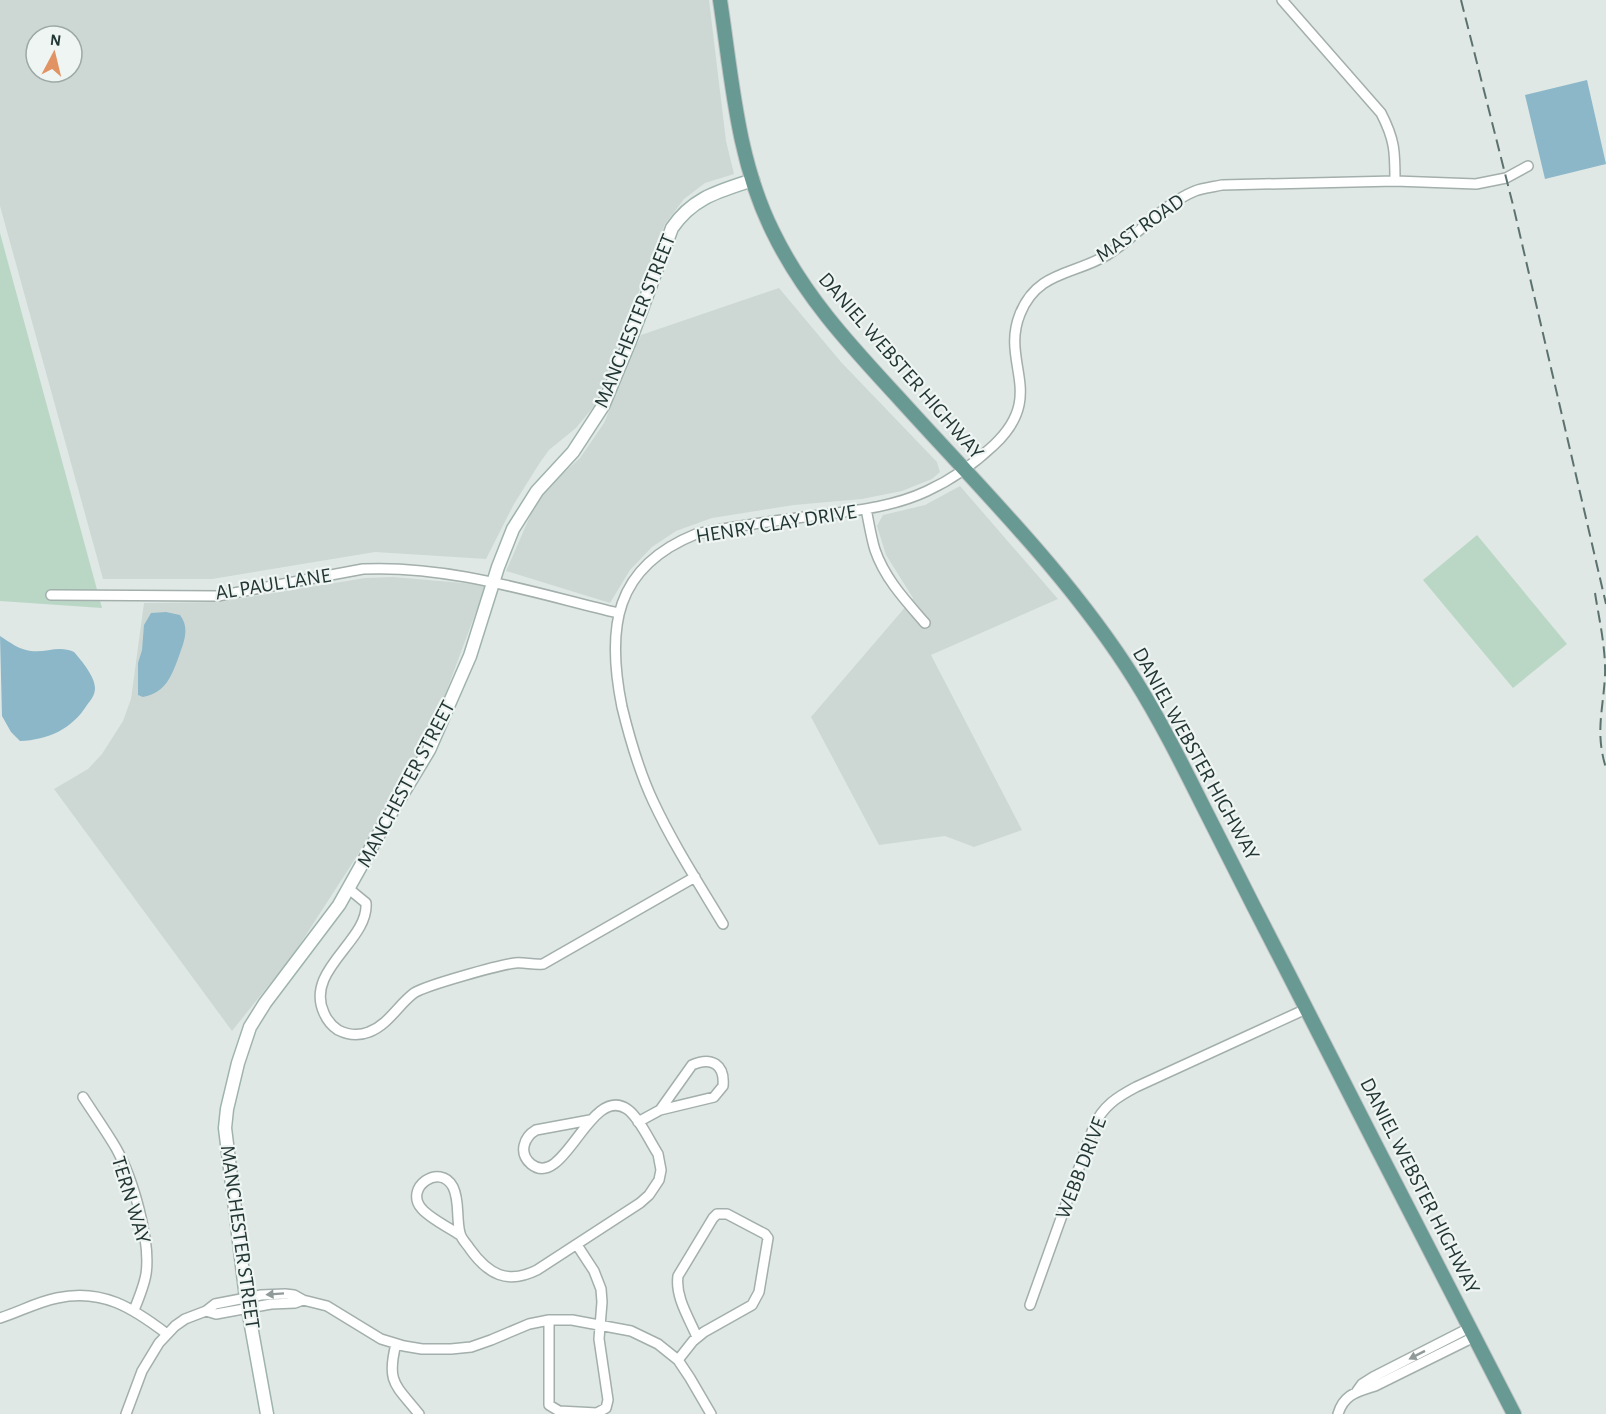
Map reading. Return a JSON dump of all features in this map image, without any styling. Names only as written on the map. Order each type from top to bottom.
[{"type":"main road","name":"DANIEL WEBSTER HIGHWAY","points":[[720,0],[744,151],[771,230],[809,294],[857,354],[1074,595],[1133,677],[1183,767],[1514,1414]]},
{"type":"street","points":[[1282,0],[1381,113],[1395,145],[1395,181]]},
{"type":"street","name":"MAST ROAD","points":[[963,470],[993,446],[1016,415],[1021,392],[1015,346],[1016,326],[1020,313],[1032,293],[1050,278],[1107,255],[1170,205],[1196,191],[1222,185],[1395,181],[1476,184],[1506,178],[1528,166]]},
{"type":"street","name":"MANCHESTER STREET","points":[[267,1414],[247,1303],[225,1128],[238,1063],[250,1027],[265,1003],[310,946],[349,889],[385,823],[415,775],[441,725],[470,656],[494,582],[521,514],[537,491],[573,452],[603,406],[672,228],[679,217],[696,202],[753,180]]},
{"type":"street","name":"HENRY CLAY DRIVE","points":[[723,924],[653,801],[633,752],[617,680],[615,633],[618,614],[626,595],[641,570],[662,551],[678,541],[714,530],[866,509],[896,502],[925,492],[963,470]]},
{"type":"street","points":[[866,509],[875,550],[882,566],[925,623]]},
{"type":"street","name":"AL PAUL LANE","points":[[51,595],[218,596],[377,568],[453,574],[494,582]]},
{"type":"street","points":[[494,582],[618,614]]},
{"type":"street","points":[[349,889],[366,903],[366,917],[324,979],[320,996],[321,1006],[328,1021],[339,1030],[355,1035],[374,1030],[409,998],[428,987],[517,962],[543,964],[695,877]]},
{"type":"street","name":"WEBB DRIVE","points":[[1030,1305],[1094,1126],[1104,1108],[1136,1087],[1306,1010]]},
{"type":"street","points":[[638,1122],[660,1110],[714,1097],[723,1086],[723,1074],[720,1067],[708,1061],[692,1065],[660,1110]]},
{"type":"street","name":"TERN WAY","points":[[83,1097],[118,1150],[144,1230],[148,1258],[146,1276],[134,1310]]},
{"type":"street","points":[[460,1235],[453,1187],[441,1178],[426,1179],[417,1192],[420,1207],[460,1235],[485,1267],[496,1274],[508,1276],[532,1273],[640,1203],[660,1180],[660,1162],[638,1122],[631,1112],[622,1106],[611,1107],[590,1120],[555,1164],[542,1168],[535,1166],[526,1158],[524,1145],[530,1134],[536,1130],[590,1120]]},
{"type":"street","points":[[678,1360],[697,1337],[752,1305],[759,1292],[768,1238],[765,1234],[727,1214],[717,1214],[713,1218],[678,1276],[679,1296],[697,1337]]},
{"type":"street","points":[[549,1320],[548,1400],[552,1408],[560,1411],[597,1413],[604,1410],[608,1400],[600,1342],[602,1302],[599,1283],[577,1245]]},
{"type":"street","points":[[0,1318],[47,1301],[75,1295],[112,1300],[134,1310],[167,1334]]},
{"type":"street","points":[[126,1414],[151,1354],[167,1334],[185,1319],[206,1311],[216,1314],[247,1303],[295,1303],[303,1300],[327,1306],[365,1331],[396,1344],[422,1349],[461,1348],[491,1340],[529,1324],[549,1320],[566,1320],[625,1330],[658,1344],[678,1360],[711,1414]]},
{"type":"street","points":[[1338,1414],[1342,1403],[1373,1377],[1472,1333]]},
{"type":"street","points":[[396,1344],[391,1361],[392,1376],[399,1389],[419,1414]]},
{"type":"shaded area","points":[[0,0],[709,0],[726,141],[734,174],[705,183],[684,199],[665,224],[595,405],[576,428],[549,450],[539,464],[514,504],[486,559],[375,552],[212,579],[103,579],[0,206]]},
{"type":"shaded area","points":[[779,288],[841,362],[937,462],[940,472],[932,479],[902,491],[862,499],[794,505],[712,518],[676,531],[652,547],[630,570],[610,603],[506,571],[531,514],[548,487],[580,458],[604,423],[641,335]]},
{"type":"shaded area","points":[[960,486],[1058,599],[931,655],[1022,830],[974,847],[945,836],[879,845],[811,717],[913,598],[886,555],[877,526],[883,515],[925,505]]},
{"type":"shaded area","points":[[393,577],[486,585],[436,719],[411,771],[386,804],[366,842],[293,955],[232,1031],[54,789],[88,769],[102,754],[123,721],[131,699],[144,603],[220,602],[365,578]]},
{"type":"green space","points":[[0,233],[102,608],[0,601]]},
{"type":"green space","points":[[1477,535],[1567,644],[1513,688],[1423,580]]},
{"type":"water","points":[[1587,80],[1606,164],[1545,179],[1525,95]]},
{"type":"water","points":[[166,612],[180,615],[185,625],[184,640],[174,670],[167,682],[157,692],[143,697],[138,695],[138,663],[142,650],[144,625],[151,613]]},
{"type":"water","points":[[0,636],[27,650],[58,649],[74,652],[84,664],[93,679],[94,693],[81,713],[67,727],[40,738],[20,741],[11,732],[2,716]]},
{"type":"railway","points":[[1461,0],[1513,205],[1606,604]]},
{"type":"railway","points":[[1595,593],[1604,655],[1605,676],[1600,733],[1606,768]]}]
